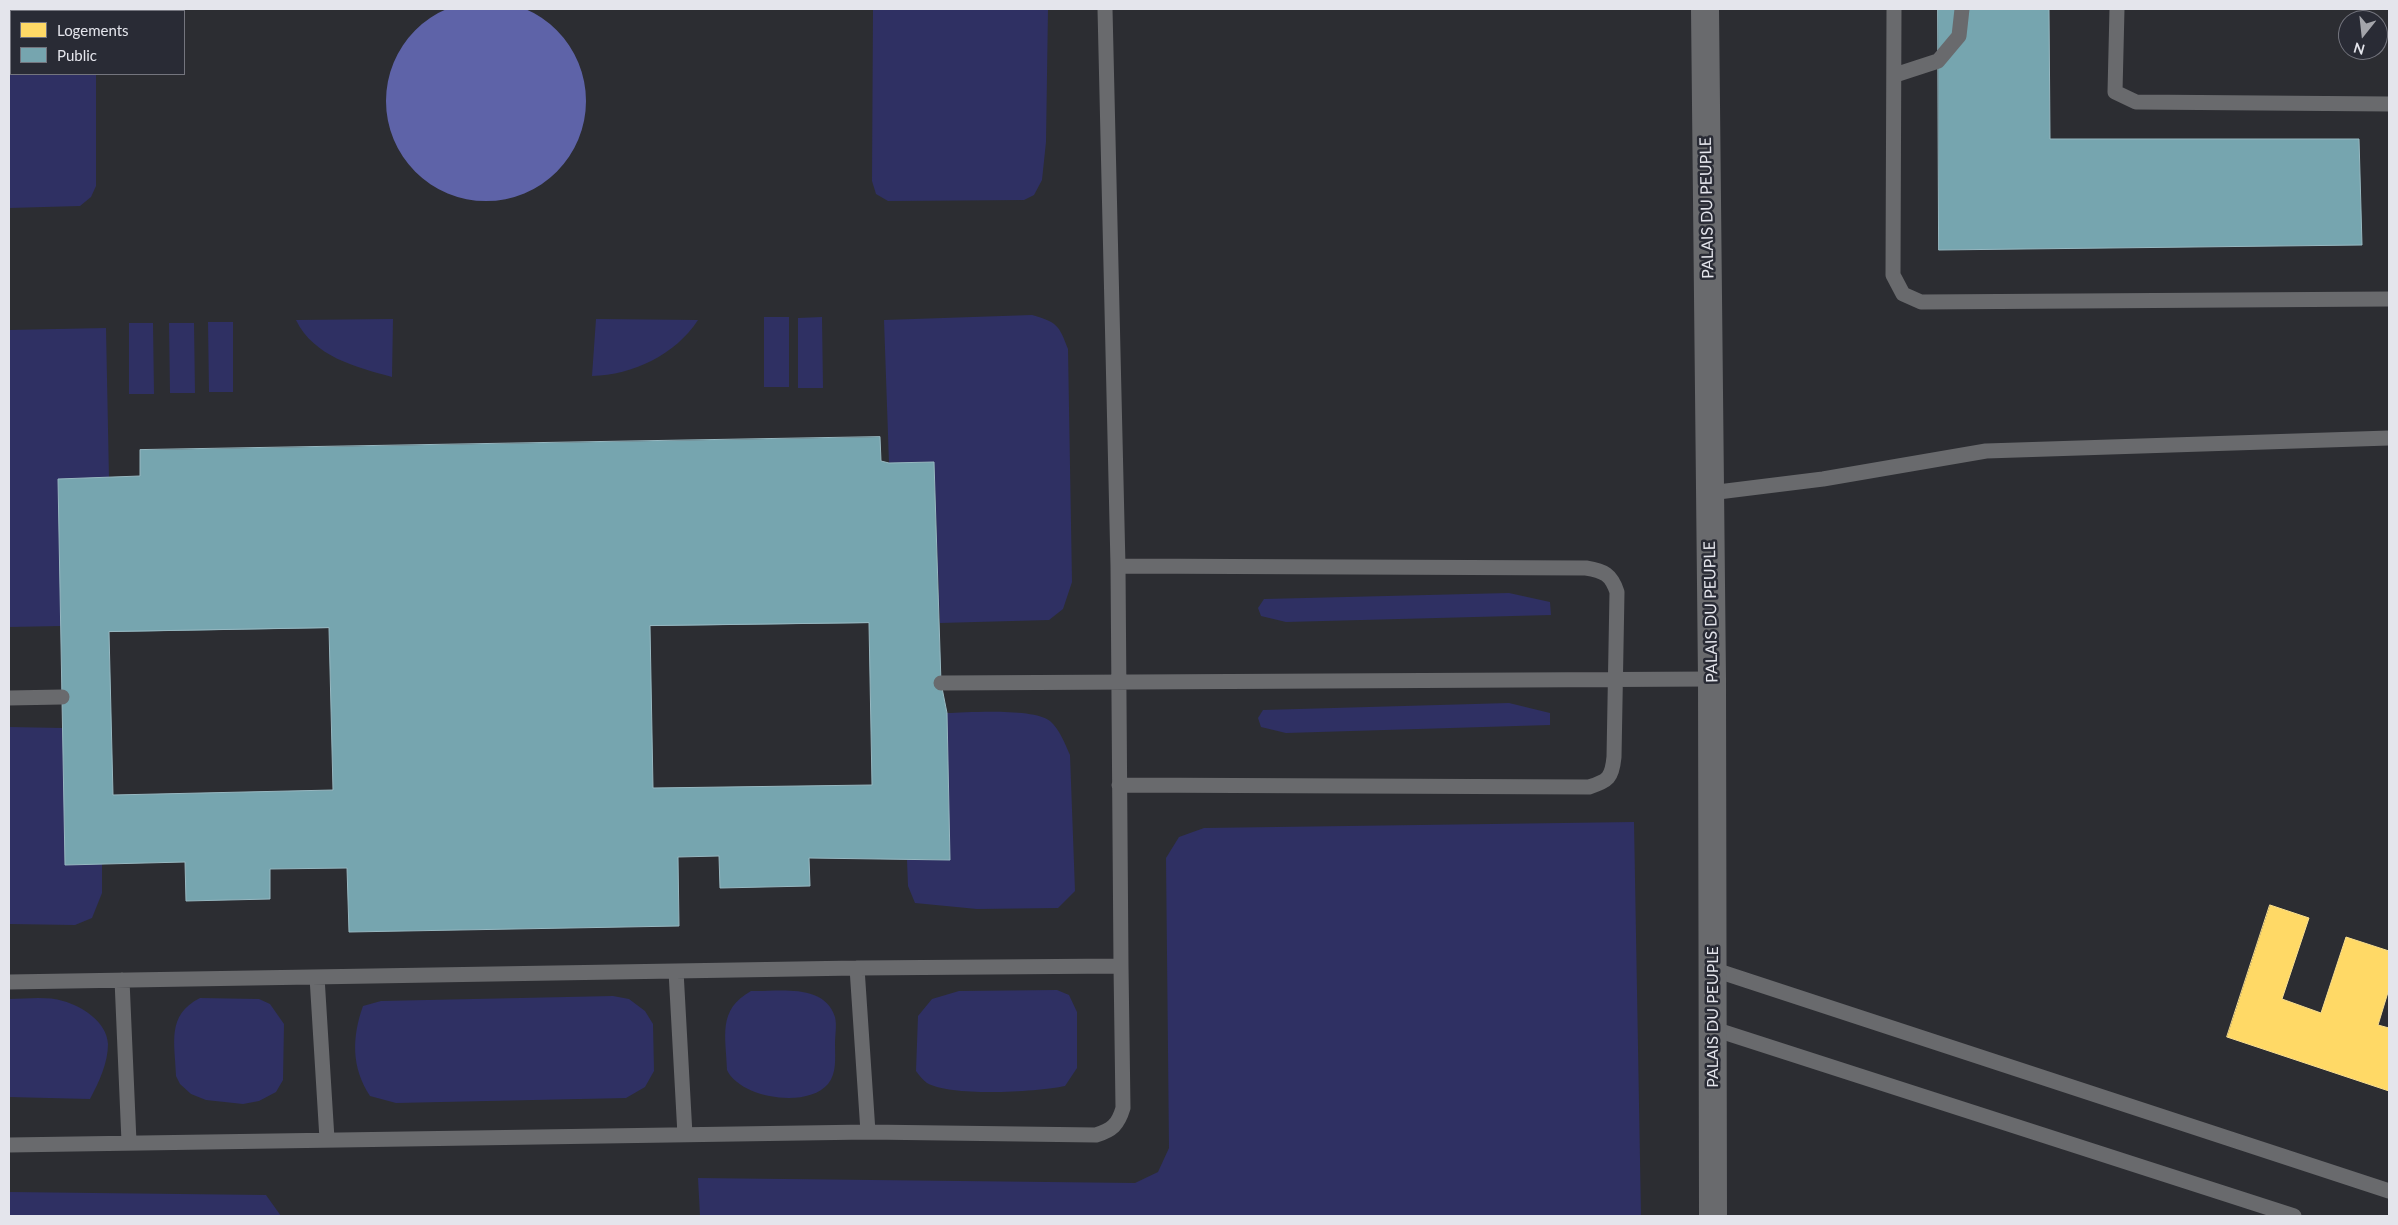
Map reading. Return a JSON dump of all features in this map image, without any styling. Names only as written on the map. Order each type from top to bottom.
[{"type":"street","name":"PALAIS DU PEUPLE","points":[[1705,9],[1712,679],[1713,1216]]},
{"type":"lane","points":[[9,1144],[868,1132],[1096,1135],[1111,1130],[1119,1121],[1123,1108],[1118,566],[1104,9]]},
{"type":"lane","points":[[1894,9],[1894,275],[1903,294],[1921,302],[2389,299]]},
{"type":"lane","points":[[1895,75],[1938,61],[1959,36],[1962,9]]},
{"type":"lane","points":[[2117,9],[2115,92],[2136,102],[2389,104]]},
{"type":"lane","points":[[1710,494],[1823,479],[1986,451],[2389,438]]},
{"type":"lane","points":[[1118,566],[1576,568],[1604,572],[1613,580],[1618,592],[1613,772],[1604,782],[1589,787],[1119,785]]},
{"type":"lane","points":[[941,683],[1712,679]]},
{"type":"lane","points":[[9,698],[62,697]]},
{"type":"lane","points":[[9,982],[857,968],[1121,966]]},
{"type":"lane","points":[[857,968],[868,1132]]},
{"type":"lane","points":[[1712,969],[2389,1191]]},
{"type":"lane","points":[[676,971],[685,1135]]},
{"type":"lane","points":[[316,977],[327,1139]]},
{"type":"lane","points":[[122,980],[129,1142]]},
{"type":"lane","points":[[1714,1029],[2294,1216]]},
{"type":"shaded area","points":[[9,9],[95,9],[10,10],[10,75],[96,75],[96,186],[91,197],[80,206],[9,208]]},
{"type":"shaded area","points":[[873,9],[1048,9],[1046,142],[1042,180],[1034,195],[1024,200],[888,201],[876,194],[872,181]]},
{"type":"shaded area","points":[[1032,315],[1047,320],[1056,326],[1068,349],[1072,582],[1063,609],[1049,620],[940,623],[934,462],[889,463],[884,320]]},
{"type":"shaded area","points":[[764,317],[789,317],[789,387],[764,387]]},
{"type":"shaded area","points":[[822,317],[823,388],[798,388],[798,318]]},
{"type":"shaded area","points":[[393,319],[392,377],[337,359],[325,352],[304,333],[296,320]]},
{"type":"shaded area","points":[[596,319],[698,320],[678,343],[652,361],[623,372],[592,376]]},
{"type":"shaded area","points":[[208,322],[233,322],[233,392],[209,392]]},
{"type":"shaded area","points":[[129,323],[153,323],[154,394],[129,394]]},
{"type":"shaded area","points":[[169,323],[194,323],[195,393],[170,393]]},
{"type":"shaded area","points":[[106,328],[109,479],[62,626],[9,627],[9,330]]},
{"type":"shaded area","points":[[1509,593],[1550,602],[1551,615],[1286,622],[1261,616],[1258,608],[1264,599]]},
{"type":"shaded area","points":[[1509,703],[1550,713],[1550,725],[1286,733],[1261,727],[1258,718],[1263,710]]},
{"type":"shaded area","points":[[1017,712],[1031,714],[1050,721],[1059,733],[1070,755],[1075,891],[1058,908],[977,909],[915,903],[908,886],[907,860],[950,860],[947,713]]},
{"type":"shaded area","points":[[9,727],[63,728],[65,864],[102,864],[102,893],[92,918],[75,925],[9,924]]},
{"type":"shaded area","points":[[1634,822],[1641,1216],[700,1216],[698,1178],[1135,1183],[1158,1172],[1169,1148],[1166,858],[1179,837],[1204,828]]},
{"type":"shaded area","points":[[1057,990],[1069,995],[1077,1012],[1077,1068],[1065,1086],[1035,1090],[974,1092],[939,1087],[927,1083],[916,1071],[918,1016],[932,999],[959,991]]},
{"type":"shaded area","points":[[751,991],[787,991],[811,994],[829,1006],[836,1020],[835,1065],[831,1080],[818,1092],[790,1098],[775,1097],[745,1088],[734,1080],[727,1070],[725,1035],[728,1015],[740,998]]},
{"type":"shaded area","points":[[613,996],[629,999],[645,1011],[653,1024],[654,1071],[645,1087],[626,1098],[396,1103],[370,1096],[359,1074],[355,1040],[363,1006],[381,1001]]},
{"type":"shaded area","points":[[200,998],[259,999],[270,1004],[284,1024],[283,1080],[276,1092],[259,1101],[243,1104],[206,1100],[191,1094],[180,1084],[176,1076],[174,1041],[177,1021],[189,1005]]},
{"type":"shaded area","points":[[9,999],[57,999],[78,1007],[98,1022],[107,1036],[108,1051],[97,1086],[90,1099],[9,1097]]},
{"type":"shaded area","points":[[9,1192],[266,1195],[281,1216],[9,1216]]},
{"type":"water","points":[[476,1],[496,1],[524,8],[550,23],[564,37],[579,63],[586,91],[586,111],[579,139],[564,165],[550,179],[515,197],[496,201],[476,201],[448,194],[422,179],[408,165],[390,130],[386,111],[386,91],[393,63],[408,37],[422,23],[457,5]]},
{"type":"building: Logements","points":[[2270,905],[2309,918],[2282,999],[2321,1013],[2346,937],[2389,951],[2389,989],[2378,1025],[2389,1028],[2389,1091],[2227,1037]]},
{"type":"building: Public","points":[[1938,9],[2049,9],[2050,139],[2359,139],[2362,245],[1939,250]]},
{"type":"building: Public","points":[[880,437],[881,461],[889,463],[934,462],[941,683],[947,713],[950,860],[809,858],[810,886],[720,888],[719,856],[678,857],[679,926],[349,932],[347,868],[270,869],[270,899],[186,901],[185,862],[65,865],[58,479],[140,476],[140,450]],"holes":[[[869,623],[872,785],[653,788],[650,626]],[[329,628],[333,790],[113,795],[109,632]]]}]
